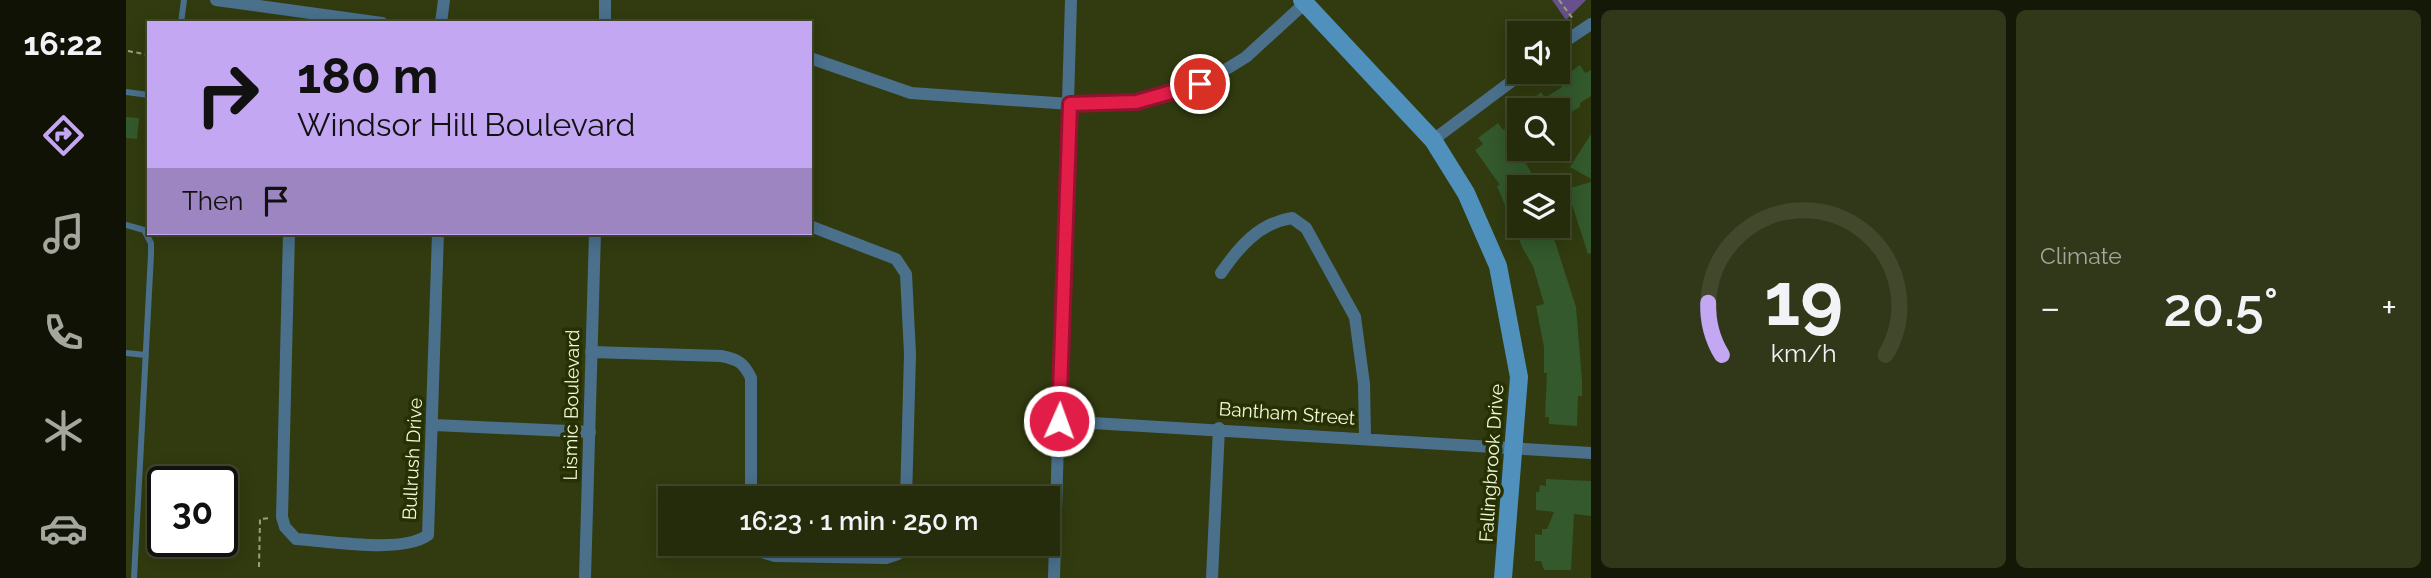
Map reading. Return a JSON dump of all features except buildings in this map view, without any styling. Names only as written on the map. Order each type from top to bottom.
[{"type":"street","points":[[216,0],[368,21]]},
{"type":"street","points":[[441,21],[444,0]]},
{"type":"street","points":[[605,21],[606,0]]},
{"type":"street","points":[[1054,578],[1072,0]]},
{"type":"street","points":[[812,59],[911,93],[1070,104],[1136,102],[1200,84],[1246,57],[1303,1]]},
{"type":"street","name":"Fallingbrook Drive","points":[[1303,1],[1433,140],[1466,192],[1501,278],[1519,377],[1503,578]]},
{"type":"street","points":[[1570,38],[1586,27]]},
{"type":"street","points":[[1433,140],[1508,84]]},
{"type":"street","points":[[1221,273],[1242,242],[1281,220],[1292,218],[1306,228],[1354,317],[1364,384],[1365,438]]},
{"type":"street","points":[[812,227],[896,259],[906,274],[910,354],[906,486]]},
{"type":"street","points":[[282,517],[289,235]]},
{"type":"street","name":"Bullrush Drive","points":[[282,517],[285,527],[296,539],[413,544],[428,535],[434,425],[438,235]]},
{"type":"street","name":"Lismic Boulevard","points":[[585,578],[595,235]]},
{"type":"street","points":[[591,352],[721,356],[733,358],[745,365],[751,379],[751,486]]},
{"type":"street","name":"Bantham Street","points":[[1059,421],[1219,428],[1512,450],[1591,453]]},
{"type":"street","points":[[434,425],[590,432]]},
{"type":"street","points":[[1212,578],[1219,428]]},
{"type":"street","points":[[775,556],[892,556]]},
{"type":"lane","points":[[181,21],[184,0]]},
{"type":"lane","points":[[126,93],[147,95]]},
{"type":"lane","points":[[126,225],[146,228]]},
{"type":"lane","points":[[134,578],[151,254],[148,235]]},
{"type":"lane","points":[[126,353],[146,355]]},
{"type":"path","points":[[1559,0],[1586,27]]},
{"type":"path","points":[[128,51],[147,55]]},
{"type":"path","points":[[259,567],[260,519],[282,517]]},
{"type":"shaded area","points":[[1552,0],[1586,0],[1566,20]]},
{"type":"route","points":[[1059,421],[1070,104],[1136,102],[1200,84]]}]
